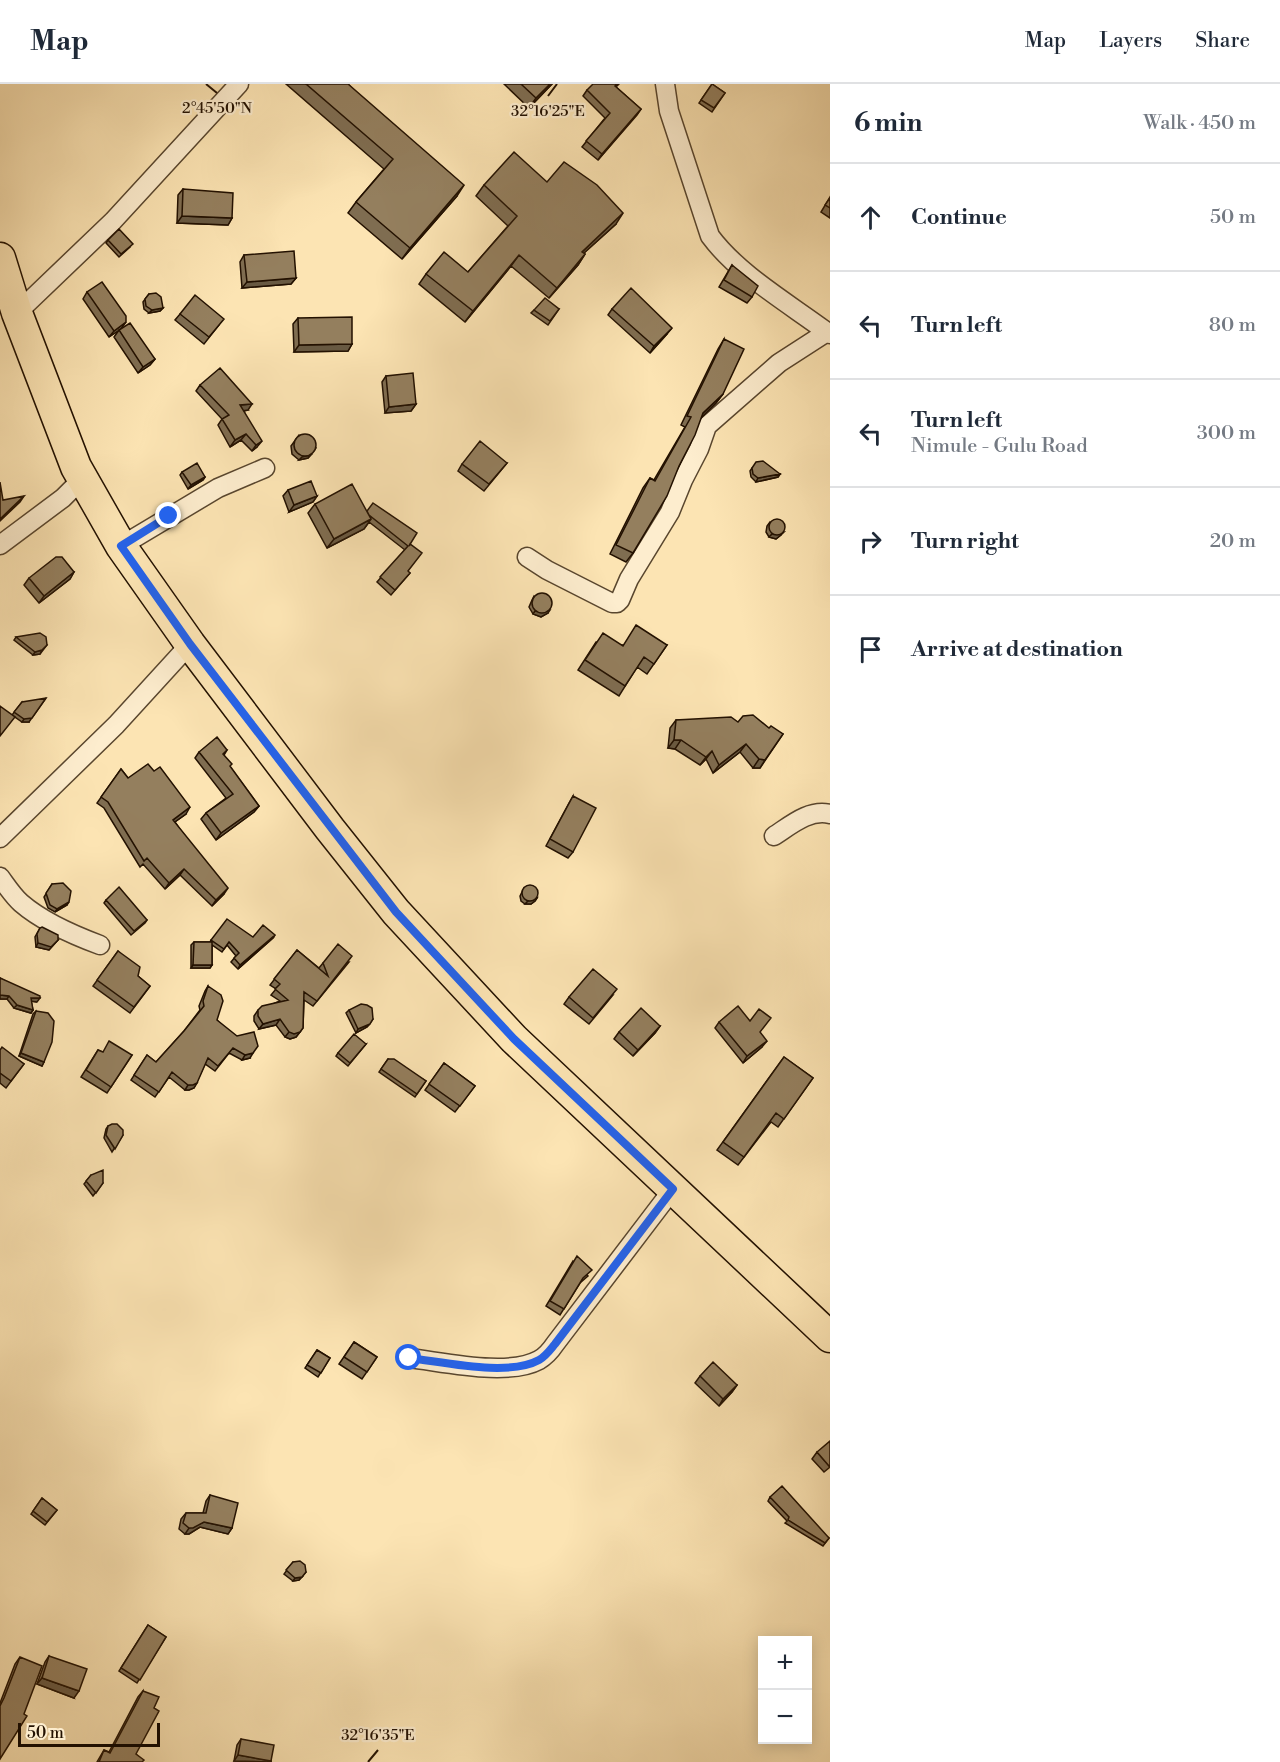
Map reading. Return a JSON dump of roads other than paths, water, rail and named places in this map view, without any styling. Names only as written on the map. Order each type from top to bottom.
[{"type":"main road","points":[[0,258],[17,313],[76,466],[121,546],[190,644],[396,912],[514,1039],[830,1337]]},
{"type":"street","points":[[17,313],[113,221],[239,84]]},
{"type":"street","points":[[527,557],[547,570],[612,603],[617,603],[670,512],[707,426],[779,363],[828,333],[746,274],[710,236],[669,111],[664,84]]},
{"type":"street","points":[[121,546],[218,488],[266,468]]},
{"type":"street","points":[[0,545],[63,498],[83,478]]},
{"type":"street","points":[[0,838],[116,725],[190,644]]},
{"type":"street","points":[[774,836],[806,815],[820,812],[830,814]]},
{"type":"street","points":[[0,877],[19,902],[79,937],[100,945]]},
{"type":"street","points":[[409,1358],[500,1368],[516,1367],[539,1360],[555,1344],[673,1189]]}]
